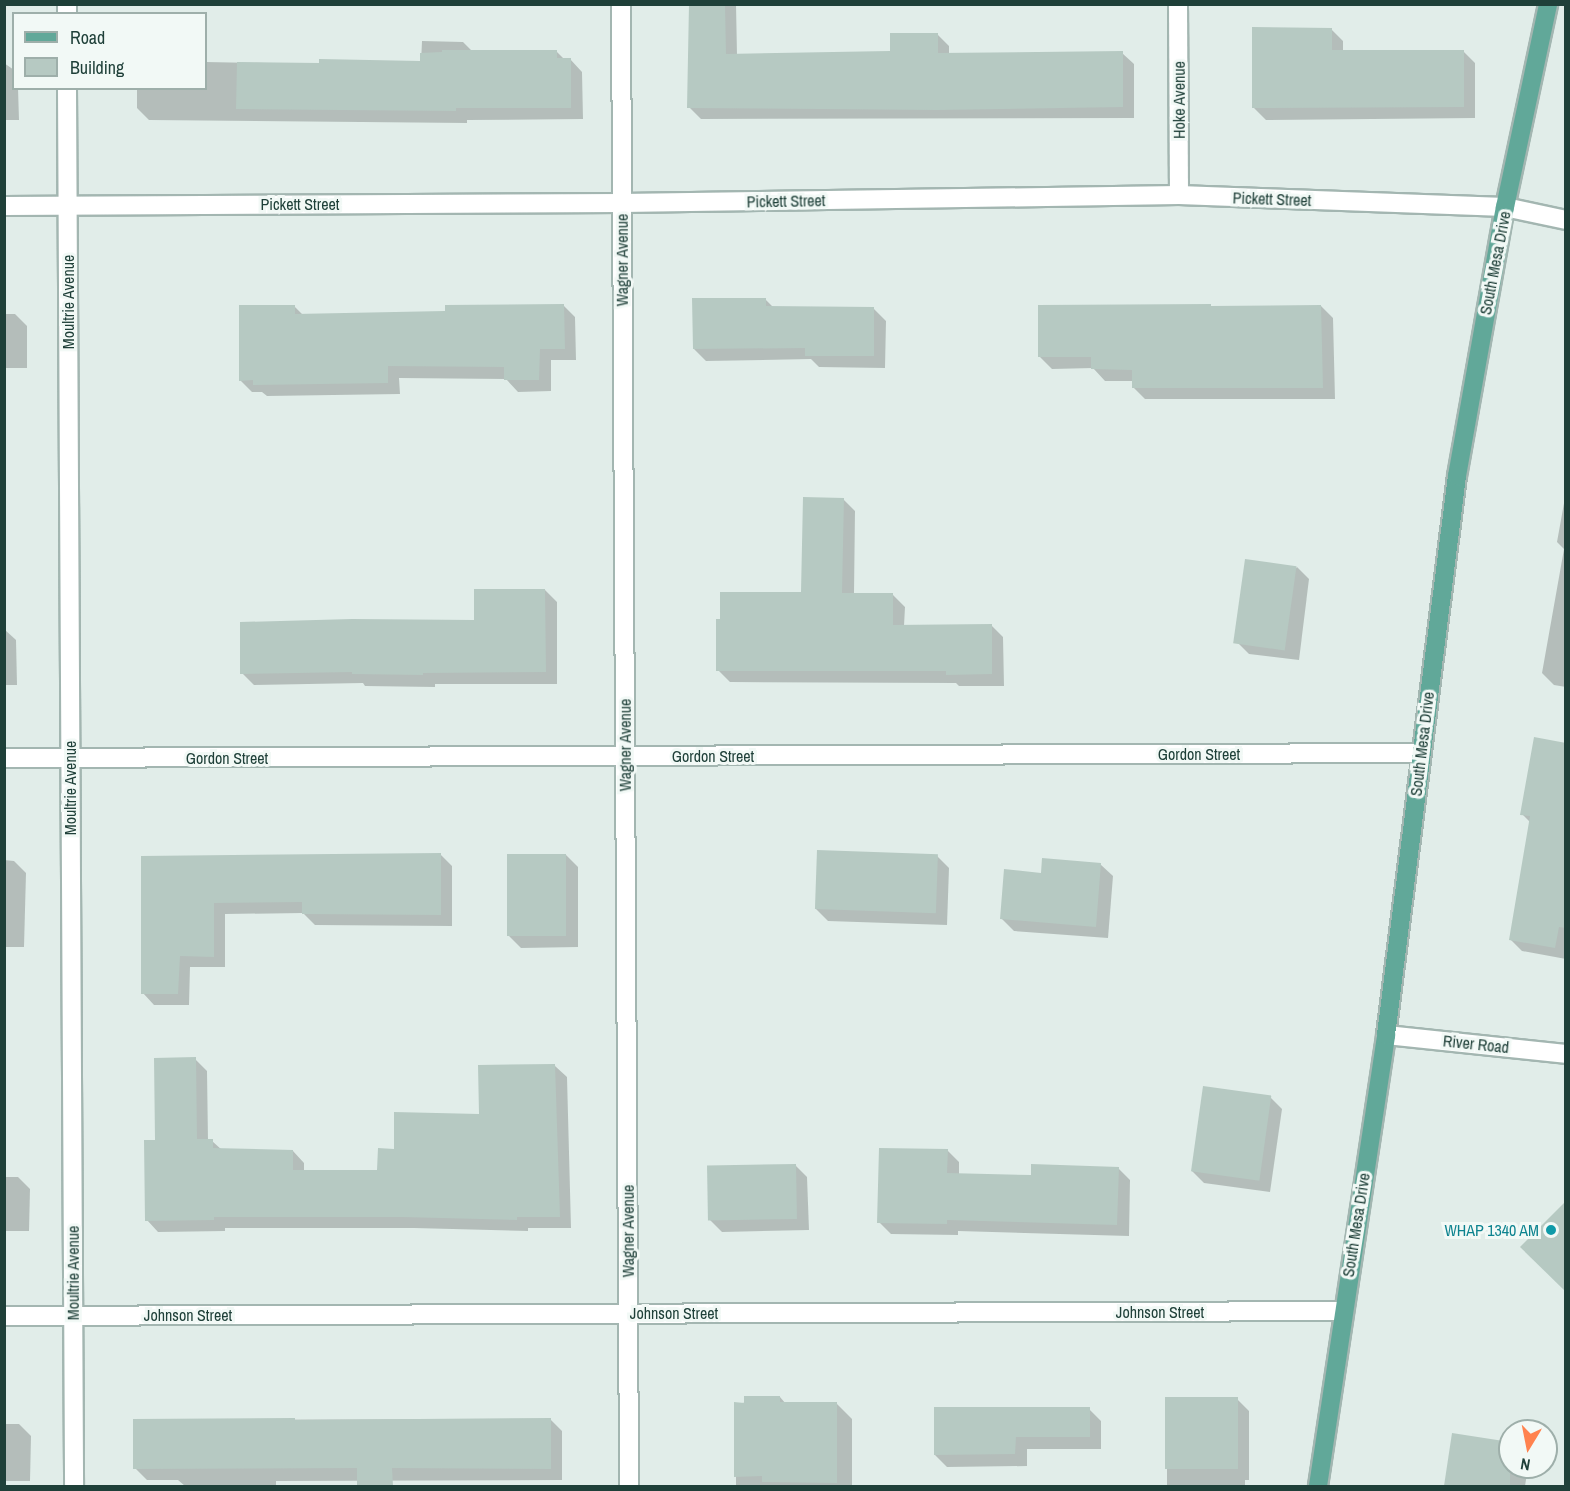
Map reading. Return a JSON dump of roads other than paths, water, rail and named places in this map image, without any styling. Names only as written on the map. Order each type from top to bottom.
[{"type":"main road","name":"South Mesa Drive","points":[[1318,1486],[1386,1035],[1459,465],[1505,207],[1548,4]]},
{"type":"street","name":"Wagner Avenue","points":[[621,4],[629,1486]]},
{"type":"street","name":"Hoke Avenue","points":[[1178,4],[1179,195]]},
{"type":"street","name":"Moultrie Avenue","points":[[67,90],[74,1486]]},
{"type":"street","name":"Pickett Street","points":[[4,206],[622,203],[1179,195],[1505,207],[1566,220]]},
{"type":"street","name":"Gordon Street","points":[[4,758],[1421,753]]},
{"type":"street","name":"River Road","points":[[1386,1035],[1566,1053]]},
{"type":"street","name":"Johnson Street","points":[[4,1316],[1343,1311]]},
{"type":"place","name":"WHAP 1340 AM","points":[[1551,1230]]}]
